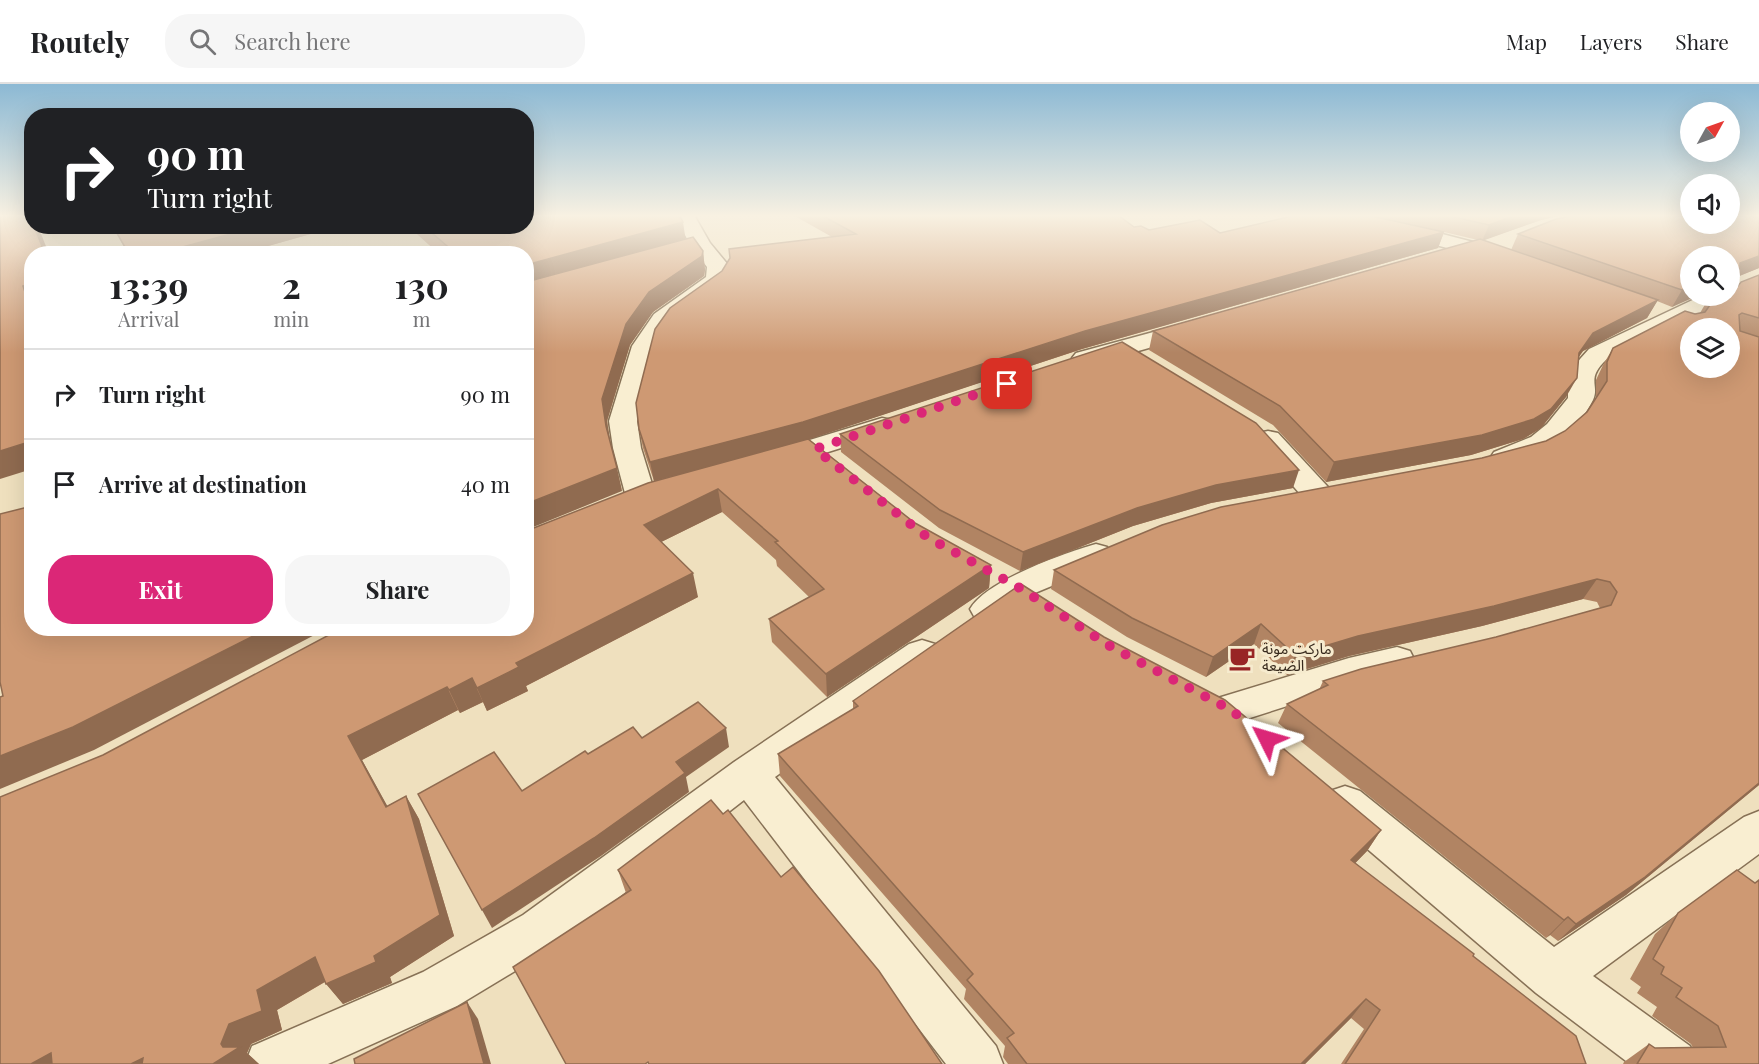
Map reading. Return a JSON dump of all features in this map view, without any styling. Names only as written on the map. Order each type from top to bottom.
[{"type":"street","points":[[641,498],[627,448],[623,421],[629,395],[644,346],[662,320],[679,304],[715,280],[719,273],[718,266],[710,261]]},
{"type":"street","points":[[1515,261],[1528,265]]},
{"type":"street","points":[[1472,466],[1514,455],[1540,445],[1554,435],[1581,398],[1579,382],[1585,365],[1598,354],[1698,306]]},
{"type":"street","points":[[1060,366],[1221,321]]},
{"type":"street","points":[[1122,347],[1150,365]]},
{"type":"street","points":[[750,467],[829,460],[903,419]]},
{"type":"street","points":[[1244,421],[1262,432],[1317,494]]},
{"type":"street","points":[[1276,501],[1352,488]]},
{"type":"street","points":[[270,1064],[440,989],[539,931],[748,774],[955,630],[1003,578],[1128,542]]},
{"type":"street","points":[[1003,578],[1056,611]]},
{"type":"street","points":[[1231,712],[1349,672],[1427,654]]},
{"type":"street","points":[[748,774],[978,1064]]},
{"type":"street","points":[[1314,778],[1552,976],[1672,1064]]},
{"type":"street","points":[[1552,976],[1759,830]]},
{"type":"building","points":[[0,261],[24,261],[24,444],[0,451]]},
{"type":"building","points":[[605,261],[695,261],[649,292],[626,324],[602,399],[606,426],[617,468],[534,501],[534,280]]},
{"type":"building","points":[[728,261],[1340,261],[1085,331],[803,422],[650,462],[639,429],[636,403],[655,329],[670,308],[722,271]]},
{"type":"building","points":[[1403,261],[1543,261],[1658,300],[1593,333],[1579,353],[1577,378],[1551,409],[1534,419],[1482,435],[1334,462],[1280,406],[1153,331]]},
{"type":"building","points":[[1596,261],[1680,261],[1680,289]]},
{"type":"building","points":[[1759,275],[1759,318],[1742,313],[1739,318],[1680,318],[1680,378],[1740,378],[1740,331],[1759,337],[1759,783],[1645,877],[1576,924],[1568,917],[1564,920],[1287,704],[1328,685],[1323,681],[1361,669],[1496,637],[1611,605],[1617,592],[1610,582],[1597,579],[1494,606],[1358,636],[1295,655],[1261,624],[1213,657],[1132,618],[1054,570],[1162,525],[1221,507],[1482,458],[1546,441],[1565,431],[1587,412],[1607,381],[1607,362],[1613,348],[1685,311],[1695,314],[1705,312],[1709,306],[1740,306],[1740,283]]},
{"type":"building","points":[[1122,342],[1256,423],[1299,470],[1216,485],[1137,508],[1023,552],[940,510],[840,434]]},
{"type":"building","points":[[808,439],[915,523],[991,565],[826,674],[769,619],[824,589],[775,542],[778,541],[718,489],[644,525],[693,573],[516,663],[519,667],[477,688],[472,678],[449,690],[447,687],[348,736],[386,807],[406,796],[440,915],[374,956],[376,962],[326,984],[315,957],[257,990],[262,1011],[229,1024],[221,1044],[223,1047],[240,1047],[213,1064],[142,1064],[143,1058],[131,1064],[52,1064],[51,1053],[31,1064],[0,1064],[0,797],[103,755],[327,636],[534,636],[534,528],[648,483]]},
{"type":"building","points":[[24,508],[24,636],[253,636],[73,727],[0,756],[0,697],[3,696],[0,682],[0,514]]},
{"type":"building","points":[[1021,584],[1104,637],[1225,700],[1381,830],[1351,860],[1576,1036],[1586,1064],[1345,1064],[1380,1010],[1366,999],[1301,1064],[1027,1064],[1007,1038],[1014,1033],[967,980],[973,974],[778,754],[858,706],[853,701]]},
{"type":"building","points":[[698,702],[726,728],[676,762],[685,773],[594,838],[482,910],[418,794],[494,752],[522,791],[585,751],[588,754],[633,727],[642,738]]},
{"type":"building","points":[[711,800],[723,814],[728,810],[781,877],[793,867],[879,971],[942,1064],[649,1064],[648,1062],[645,1064],[566,1064],[513,967],[631,890],[618,870]]},
{"type":"building","points":[[1737,870],[1755,883],[1759,880],[1759,1064],[1637,1064],[1649,1044],[1655,1048],[1726,1047],[1718,1026],[1676,997],[1682,988],[1661,974],[1664,967],[1653,959],[1678,913]]},
{"type":"building","points":[[467,1002],[484,1064],[355,1064],[354,1059]]},
{"type":"place","name":"ماركت مونة الضيعة","points":[[1242,658]]},
{"type":"route","points":[[1007,384],[815,449],[927,537],[1018,587],[1113,648],[1231,710],[1267,739]]}]
